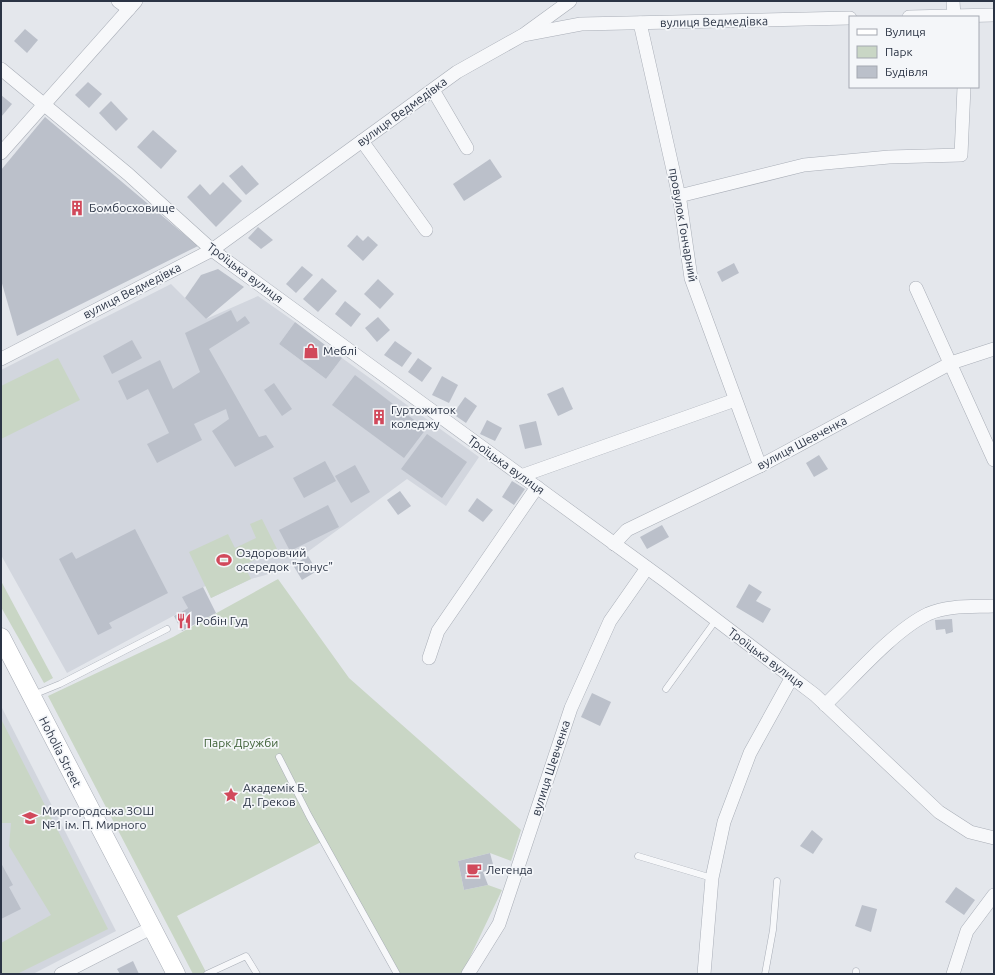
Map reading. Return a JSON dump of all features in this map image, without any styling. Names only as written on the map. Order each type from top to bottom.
[{"type":"street","points":[[1,153],[43,104],[133,5],[118,1]]},
{"type":"street","points":[[523,35],[570,1]]},
{"type":"street","points":[[953,1],[962,16],[993,12]]},
{"type":"street","name":"вулиця Ведмедівка","points":[[1,359],[212,250],[457,72],[523,35],[580,24],[849,18]]},
{"type":"street","name":"провулок Гончарний","points":[[640,23],[679,196],[691,278],[760,466]]},
{"type":"street","name":"Троїцька вулиця","points":[[1,69],[128,174],[212,250],[647,568],[792,678],[825,705],[939,812],[970,832],[994,838]]},
{"type":"street","points":[[679,196],[804,165],[889,157],[962,155],[964,88]]},
{"type":"street","points":[[433,90],[467,148]]},
{"type":"street","points":[[362,141],[426,230]]},
{"type":"street","points":[[916,288],[994,460]]},
{"type":"street","name":"вулиця Шевченка","points":[[614,544],[627,530],[760,466],[951,363],[994,348]]},
{"type":"street","points":[[521,476],[736,400]]},
{"type":"street","points":[[429,658],[438,631],[537,487]]},
{"type":"street","name":"вулиця Шевченка","points":[[468,974],[499,924],[571,708],[610,621],[647,568]]},
{"type":"street","points":[[825,705],[902,630],[928,614],[957,607],[994,606]]},
{"type":"street","name":"Hoholia Street","points":[[1,637],[176,974]]},
{"type":"street","points":[[704,974],[712,878],[724,822],[750,753],[792,678]]},
{"type":"street","points":[[953,974],[967,931],[994,895]]},
{"type":"street","points":[[61,974],[151,928]]},
{"type":"lane","points":[[666,689],[716,620]]},
{"type":"lane","points":[[32,696],[60,684],[167,629]]},
{"type":"lane","points":[[279,757],[309,816],[397,974]]},
{"type":"lane","points":[[638,856],[712,878]]},
{"type":"lane","points":[[765,974],[773,930],[777,881]]},
{"type":"lane","points":[[207,974],[246,956],[257,974]]},
{"type":"shaded area","points":[[171,284],[206,319],[258,296],[295,322],[279,344],[326,379],[342,358],[479,457],[446,506],[407,479],[283,570],[251,579],[211,598],[206,586],[203,587],[183,597],[188,608],[67,673],[1,555],[1,370]]},
{"type":"shaded area","name":"Миргородська ЗОШ №1 ім. П. Мирного","points":[[1,706],[116,931],[33,974],[1,974]]},
{"type":"green space","points":[[58,358],[80,400],[1,439],[1,386]]},
{"type":"green space","name":"Оздоровчий осередок \"Тонус\"","points":[[262,519],[277,549],[244,565],[251,579],[211,598],[189,552],[228,534],[235,548],[256,538],[250,524]]},
{"type":"green space","name":"Парк Дружби","points":[[278,579],[349,678],[521,830],[511,861],[490,853],[458,861],[464,890],[488,885],[502,890],[462,974],[399,974],[323,841],[177,916],[207,974],[193,974],[48,696],[173,637]]},
{"type":"green space","points":[[1,581],[53,678],[44,683],[1,607]]},
{"type":"green space","name":"Миргородська ЗОШ №1 ім. П. Мирного","points":[[1,719],[108,929],[17,974],[1,974],[1,943],[51,915],[9,846],[11,823],[1,823]]},
{"type":"building","points":[[25,29],[38,40],[27,53],[14,41]]},
{"type":"building","points":[[88,82],[102,94],[89,108],[75,95]]},
{"type":"building","points":[[1,95],[12,104],[1,117]]},
{"type":"building","points":[[111,101],[128,119],[116,131],[99,113]]},
{"type":"building","name":"Бомбосховище","points":[[45,117],[198,246],[17,336],[1,280],[1,170]]},
{"type":"building","points":[[153,130],[177,151],[161,169],[137,147]]},
{"type":"building","points":[[490,159],[502,177],[464,201],[453,184]]},
{"type":"building","points":[[242,165],[259,184],[246,195],[229,176]]},
{"type":"building","points":[[223,182],[242,201],[216,227],[187,197],[200,184],[210,195]]},
{"type":"building","points":[[258,227],[273,240],[261,249],[248,238]]},
{"type":"building","points":[[357,235],[363,241],[368,236],[378,245],[363,261],[347,246]]},
{"type":"building","points":[[734,263],[739,273],[722,282],[717,272]]},
{"type":"building","points":[[302,266],[313,275],[296,293],[286,284]]},
{"type":"building","points":[[218,269],[244,287],[206,319],[185,298],[201,275]]},
{"type":"building","points":[[322,278],[337,291],[318,312],[303,299]]},
{"type":"building","points":[[378,279],[394,294],[380,309],[364,294]]},
{"type":"building","points":[[345,301],[361,314],[351,327],[335,314]]},
{"type":"building","points":[[231,310],[237,322],[245,316],[250,323],[209,349],[259,437],[266,435],[274,447],[235,467],[212,431],[229,419],[226,409],[194,424],[202,440],[157,463],[147,444],[169,433],[148,389],[127,400],[118,381],[160,360],[173,389],[200,372],[185,333]]},
{"type":"building","points":[[378,317],[390,330],[377,342],[365,328]]},
{"type":"building","name":"Меблі","points":[[295,322],[342,358],[326,379],[279,344]]},
{"type":"building","points":[[132,340],[142,358],[112,374],[103,356]]},
{"type":"building","points":[[395,341],[412,353],[402,367],[384,355]]},
{"type":"building","points":[[418,358],[432,368],[422,382],[408,372]]},
{"type":"building","name":"Гуртожиток коледжу","points":[[355,375],[426,429],[404,458],[332,405]]},
{"type":"building","points":[[442,376],[458,385],[449,403],[432,395]]},
{"type":"building","points":[[274,383],[292,409],[282,416],[264,390]]},
{"type":"building","points":[[563,387],[573,409],[558,416],[547,394]]},
{"type":"building","points":[[465,397],[477,406],[466,423],[453,414]]},
{"type":"building","points":[[487,420],[502,428],[495,441],[480,434]]},
{"type":"building","points":[[536,421],[542,445],[525,449],[519,425]]},
{"type":"building","points":[[427,434],[467,462],[442,498],[401,469]]},
{"type":"building","points":[[819,455],[828,469],[814,477],[806,463]]},
{"type":"building","points":[[325,461],[336,481],[304,498],[293,478]]},
{"type":"building","points":[[355,465],[370,492],[351,503],[335,476]]},
{"type":"building","points":[[512,481],[525,489],[514,505],[502,497]]},
{"type":"building","points":[[400,491],[411,506],[398,515],[387,500]]},
{"type":"building","points":[[477,498],[493,510],[483,522],[468,511]]},
{"type":"building","points":[[328,505],[339,527],[290,551],[279,530]]},
{"type":"building","points":[[662,525],[669,537],[647,549],[640,537]]},
{"type":"building","points":[[135,529],[168,593],[109,623],[112,628],[98,635],[59,559],[72,552],[76,559]]},
{"type":"building","points":[[308,556],[317,571],[302,580],[293,565]]},
{"type":"building","points":[[749,584],[762,592],[756,601],[771,609],[763,623],[736,607]]},
{"type":"building","points":[[203,587],[216,613],[182,631],[174,616],[188,608],[182,597]]},
{"type":"building","points":[[952,619],[953,632],[946,634],[945,629],[936,630],[935,620]]},
{"type":"building","points":[[592,693],[611,702],[600,726],[581,717]]},
{"type":"building","points":[[812,830],[823,839],[813,854],[800,846]]},
{"type":"building","name":"Легенда","points":[[490,853],[494,868],[483,872],[488,885],[464,890],[458,861]]},
{"type":"building","points":[[1,863],[13,885],[9,887],[21,909],[1,919]]},
{"type":"building","points":[[956,887],[975,900],[964,915],[945,902]]},
{"type":"building","points":[[862,905],[877,909],[871,932],[855,926]]},
{"type":"building","points":[[133,961],[139,974],[120,974],[117,969]]},
{"type":"place","name":"Бомбосховище","points":[[77,208]]},
{"type":"place","name":"Меблі","points":[[311,351]]},
{"type":"place","name":"Гуртожиток коледжу","points":[[379,417]]},
{"type":"place","name":"Оздоровчий осередок \"Тонус\"","points":[[224,560]]},
{"type":"place","name":"Робін Гуд","points":[[184,621]]},
{"type":"place","name":"Академік Б. Д. Греков","points":[[231,795]]},
{"type":"place","name":"Миргородська ЗОШ №1 ім. П. Мирного","points":[[30,818]]},
{"type":"place","name":"Легенда","points":[[474,870]]}]
